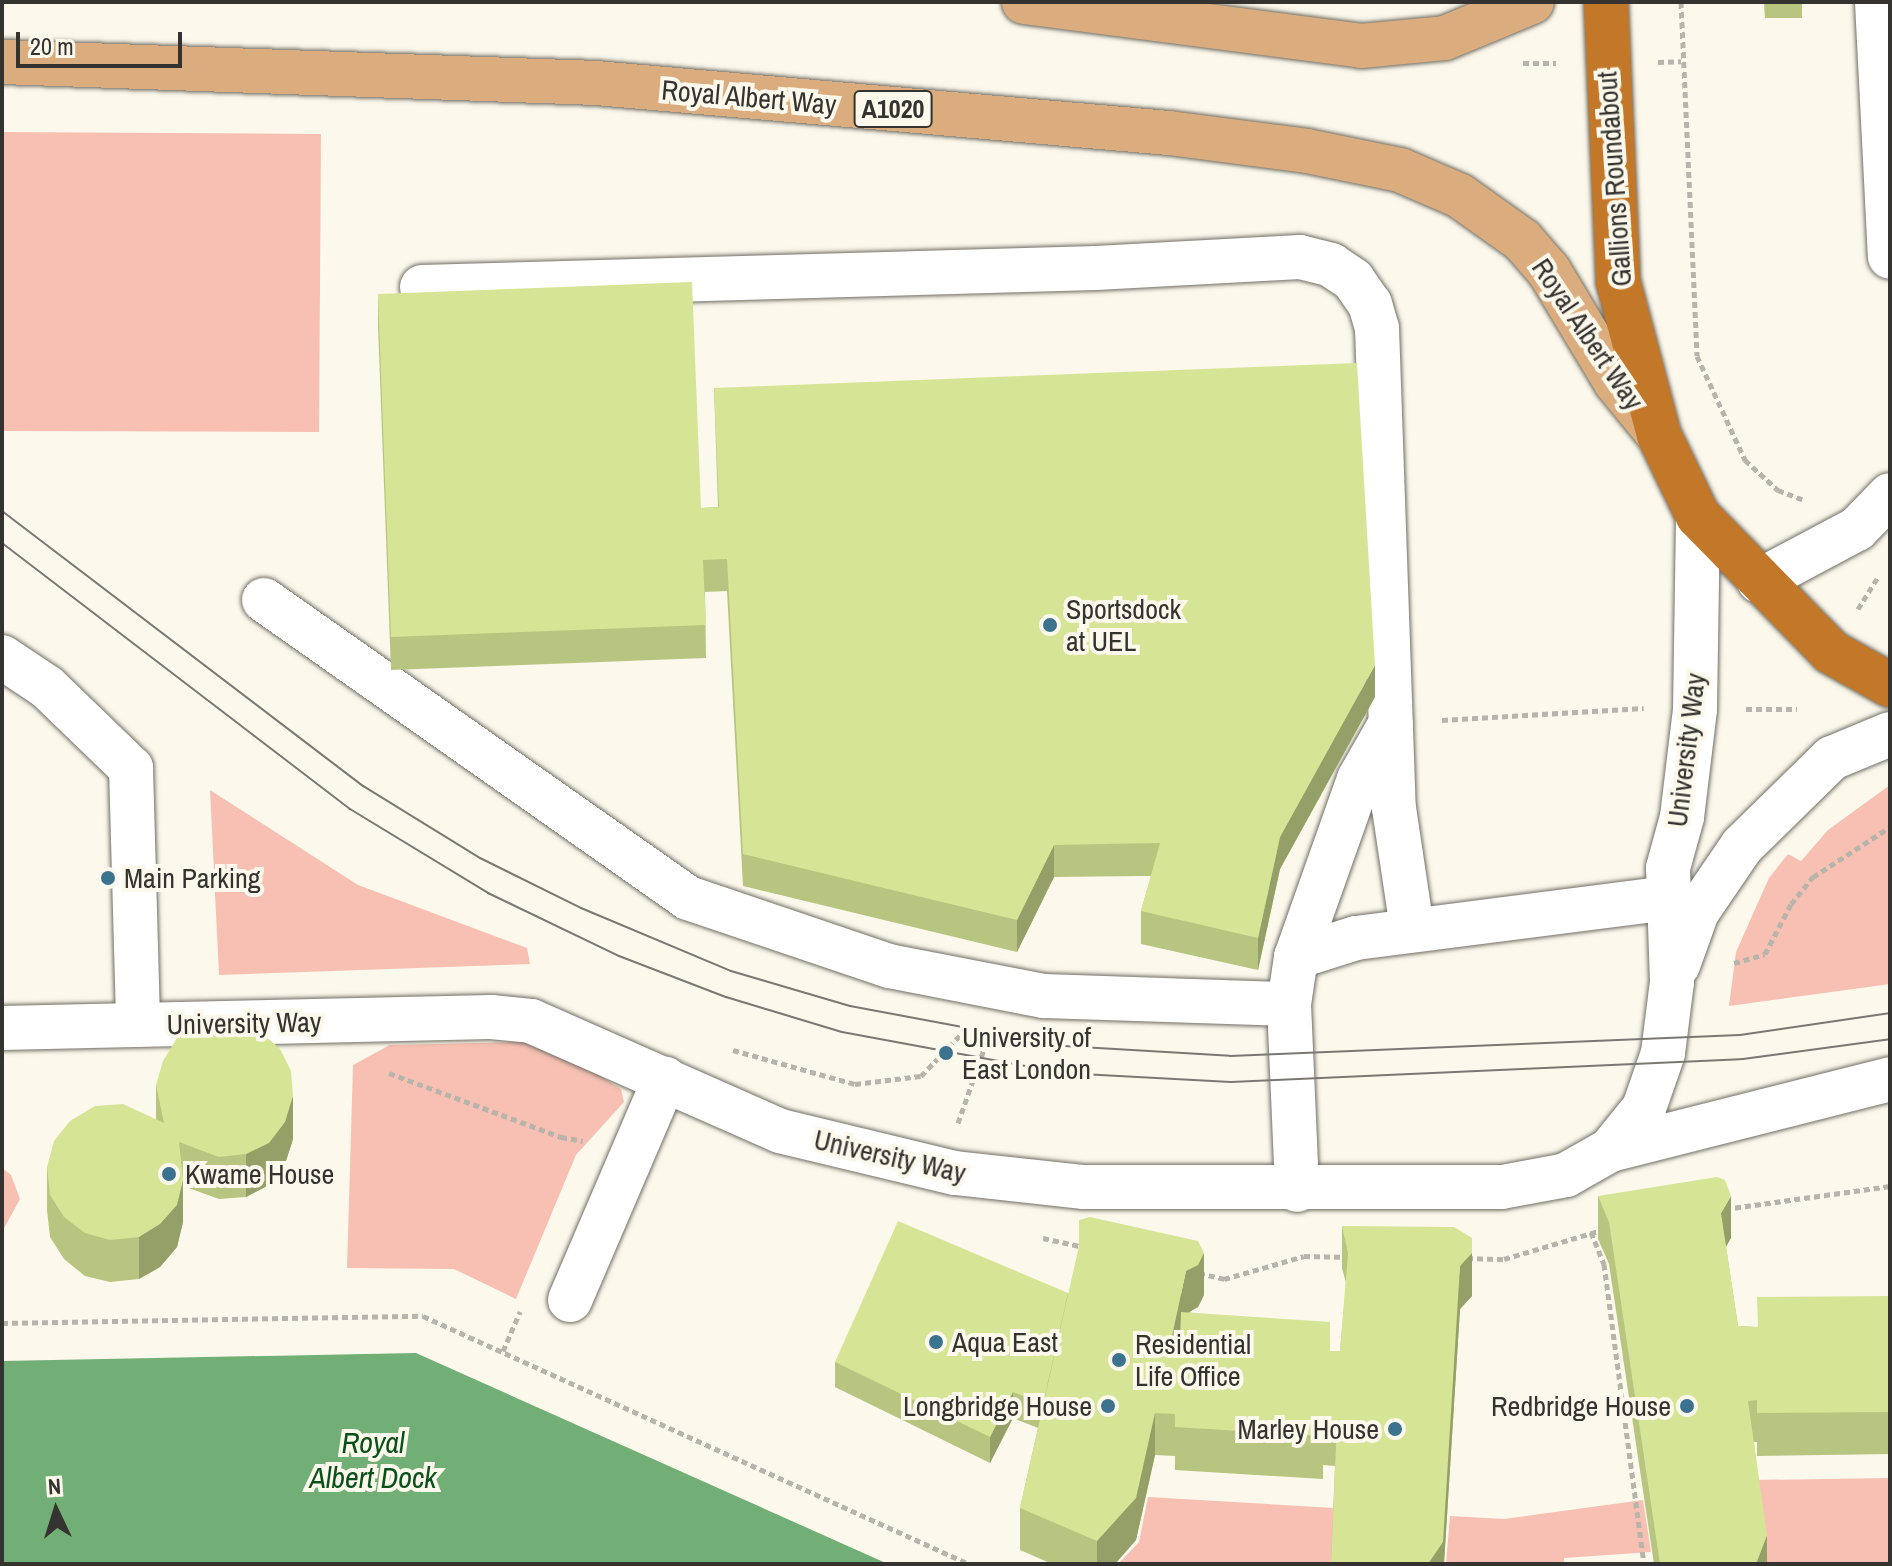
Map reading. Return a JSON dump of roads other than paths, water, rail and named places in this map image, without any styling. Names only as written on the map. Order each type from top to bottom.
[{"type":"highway","name":"Gallions Roundabout","points":[[1606,2],[1618,281],[1659,435],[1698,516],[1831,652],[1890,685]]},
{"type":"main road","points":[[1024,2],[1361,46],[1445,38],[1532,2]]},
{"type":"main road","name":"Royal Albert Way","points":[[2,62],[596,83],[1169,133],[1307,151],[1400,170],[1460,196],[1522,240],[1549,271],[1615,381],[1659,435]]},
{"type":"street","points":[[1877,2],[1890,257]]},
{"type":"street","points":[[422,287],[1081,269],[1300,257],[1331,265],[1361,292],[1377,328],[1394,808],[1412,928]]},
{"type":"street","points":[[1759,581],[1857,529],[1890,495]]},
{"type":"street","name":"University Way","points":[[2,1028],[491,1017],[531,1021],[780,1131],[955,1173],[1084,1187],[1297,1190],[1502,1187],[1566,1175],[1610,1150],[1649,1094],[1663,1053],[1672,982],[1667,898],[1695,709],[1698,516]]},
{"type":"street","points":[[264,600],[688,898],[889,966],[1044,996],[1289,1004]]},
{"type":"street","points":[[2,657],[47,687],[131,768],[138,1025]]},
{"type":"street","points":[[1297,1190],[1289,1004],[1296,957],[1359,779],[1391,723]]},
{"type":"street","name":"University Way","points":[[1672,982],[1697,912],[1742,846],[1832,758],[1890,734]]},
{"type":"street","points":[[1296,957],[1412,928],[1667,898]]},
{"type":"street","points":[[570,1300],[665,1078]]},
{"type":"street","points":[[1610,1150],[1890,1079]]},
{"type":"water","name":"Royal Albert Dock","points":[[416,1353],[888,1564],[2,1564],[2,1361]]},
{"type":"tram line","points":[[2,511],[363,786],[480,858],[581,908],[731,971],[850,1006],[1064,1046],[1230,1056],[1740,1035],[1890,1013]]},
{"type":"tram line","points":[[2,543],[350,809],[488,893],[619,956],[726,997],[842,1032],[1063,1073],[1231,1082],[1743,1059],[1890,1039]]},
{"type":"place","name":"Sportsdock at UEL","points":[[1050,625]]},
{"type":"place","name":"Main Parking","points":[[108,878]]},
{"type":"place","name":"University of East London","points":[[946,1053]]},
{"type":"place","name":"Kwame House","points":[[169,1174]]},
{"type":"place","name":"Aqua East","points":[[936,1342]]},
{"type":"place","name":"Residential Life Office","points":[[1119,1360]]},
{"type":"place","name":"Longbridge House","points":[[1108,1406]]},
{"type":"place","name":"Redbridge House","points":[[1687,1406]]},
{"type":"place","name":"Marley House","points":[[1395,1429]]}]
